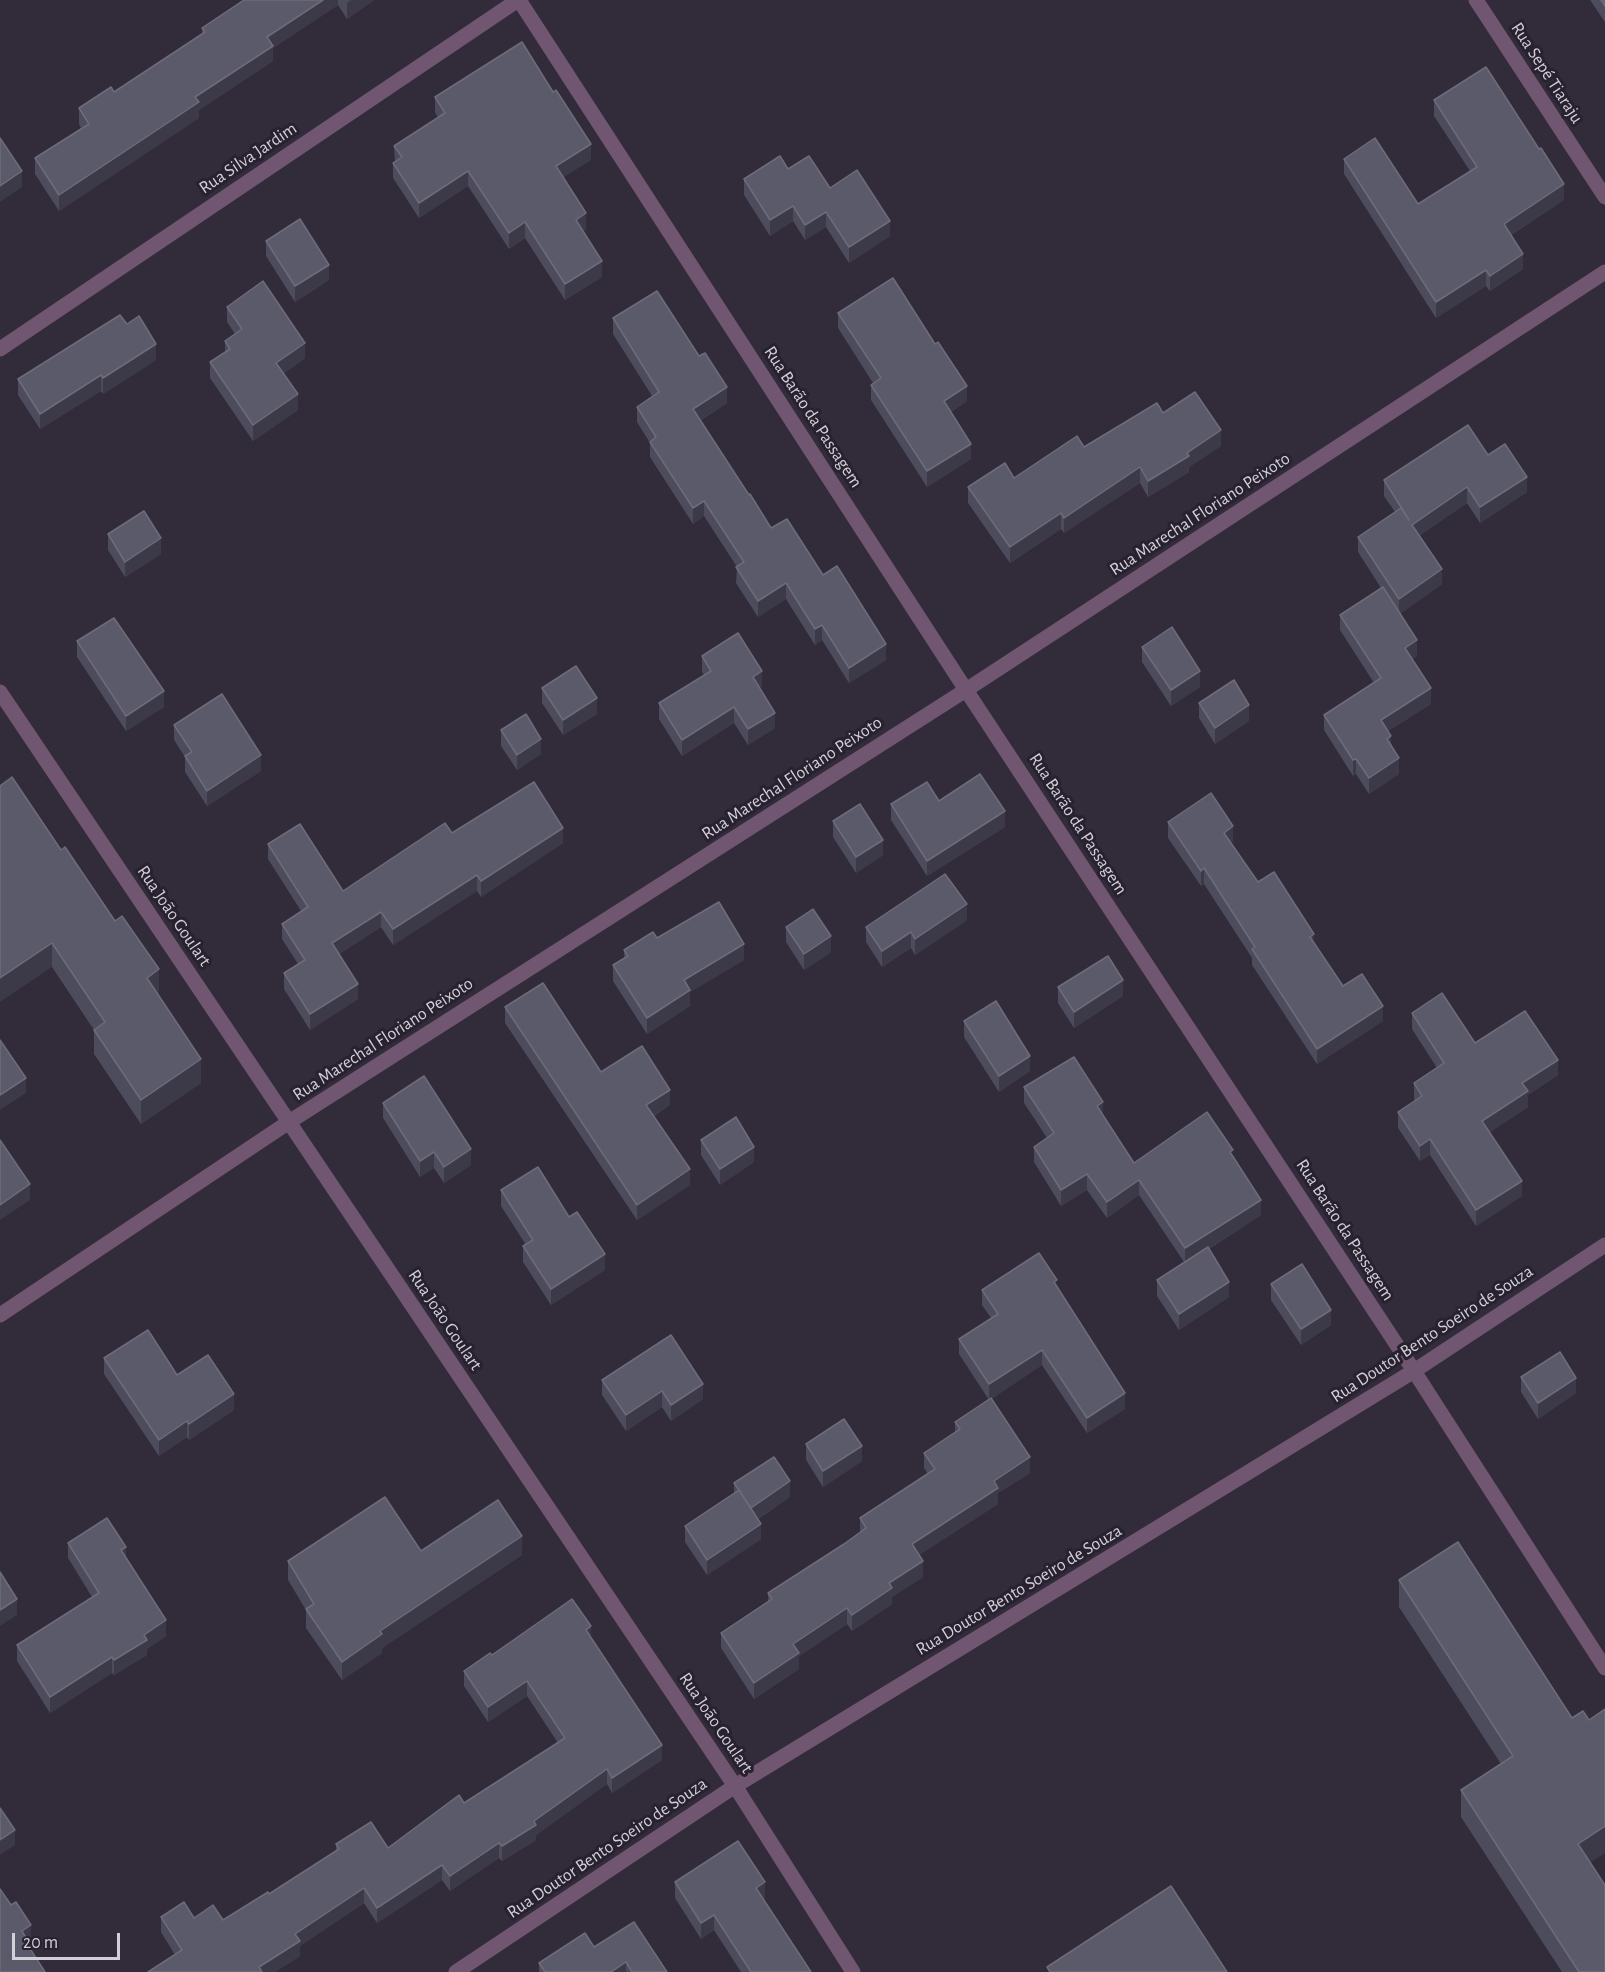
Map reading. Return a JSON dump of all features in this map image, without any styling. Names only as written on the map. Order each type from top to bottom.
[{"type":"street","name":"Rua Silva Jardim","points":[[0,349],[519,0]]},
{"type":"street","name":"Rua Barão da Passagem","points":[[519,0],[966,690],[1414,1371],[1605,1668]]},
{"type":"street","name":"Rua Sepé Tiaraju","points":[[1476,0],[1605,197]]},
{"type":"street","name":"Rua Marechal Floriano Peixoto","points":[[0,1315],[289,1122],[966,690],[1605,272]]},
{"type":"street","name":"Rua João Goulart","points":[[0,693],[735,1786],[853,1972]]},
{"type":"street","name":"Rua Doutor Bento Soeiro de Souza","points":[[456,1972],[735,1786],[1414,1371],[1605,1245]]},
{"type":"building","points":[[244,0],[323,0],[267,37],[273,46],[195,97],[199,102],[59,195],[35,158],[89,124],[79,108],[111,87],[114,92],[205,32],[202,28]]},
{"type":"building","points":[[522,42],[553,92],[556,90],[591,144],[556,166],[586,213],[576,220],[602,261],[565,284],[525,222],[509,233],[468,171],[419,203],[393,163],[402,157],[394,146],[445,113],[435,97]]},
{"type":"building","points":[[1486,67],[1564,184],[1504,224],[1523,254],[1490,276],[1486,270],[1436,302],[1344,159],[1375,138],[1418,204],[1477,167],[1434,100]]},
{"type":"building","points":[[0,138],[22,171],[0,186]]},
{"type":"building","points":[[780,156],[788,169],[809,156],[830,188],[857,170],[890,221],[849,247],[826,212],[805,225],[793,206],[770,220],[744,179]]},
{"type":"building","points":[[300,219],[329,265],[295,286],[266,241]]},
{"type":"building","points":[[893,278],[935,344],[938,342],[967,386],[944,401],[971,444],[927,471],[871,385],[881,378],[838,313]]},
{"type":"building","points":[[263,281],[305,343],[276,363],[298,394],[253,425],[210,362],[230,349],[225,341],[242,329],[227,307]]},
{"type":"building","points":[[657,291],[699,356],[705,353],[727,387],[693,409],[771,528],[787,519],[823,575],[837,566],[886,644],[849,668],[822,625],[815,629],[786,583],[758,601],[736,567],[744,562],[704,501],[693,508],[650,442],[656,437],[637,407],[659,392],[613,318]]},
{"type":"building","points":[[120,315],[127,324],[139,316],[156,344],[103,378],[101,375],[40,414],[18,379]]},
{"type":"building","points":[[1195,392],[1221,430],[1187,453],[1189,456],[1148,481],[1140,467],[1064,518],[1061,513],[1010,547],[968,487],[1005,463],[1014,478],[1077,436],[1084,447],[1157,403],[1163,413]]},
{"type":"building","points":[[1468,425],[1488,455],[1505,444],[1527,477],[1480,507],[1467,487],[1412,525],[1442,569],[1399,599],[1358,537],[1401,508],[1409,520],[1384,480]]},
{"type":"building","points":[[144,511],[161,538],[125,562],[108,534]]},
{"type":"building","points":[[1383,587],[1417,640],[1405,648],[1431,688],[1381,720],[1391,736],[1387,739],[1399,758],[1369,778],[1356,759],[1353,760],[1324,715],[1381,678],[1340,615]]},
{"type":"building","points":[[114,618],[164,691],[126,716],[77,641]]},
{"type":"building","points":[[1172,627],[1200,671],[1171,690],[1142,647]]},
{"type":"building","points":[[738,633],[762,671],[753,677],[775,713],[748,729],[734,707],[682,740],[659,703],[711,671],[702,656]]},
{"type":"building","points":[[576,666],[597,698],[563,720],[542,688]]},
{"type":"building","points":[[1234,680],[1249,705],[1215,728],[1199,703]]},
{"type":"building","points":[[222,694],[261,755],[207,791],[185,756],[192,752],[174,725]]},
{"type":"building","points":[[526,714],[541,739],[517,755],[501,730]]},
{"type":"building","points":[[980,774],[1005,811],[927,861],[891,804],[927,782],[939,801]]},
{"type":"building","points":[[12,777],[61,850],[65,847],[115,921],[122,916],[159,969],[147,978],[201,1059],[141,1100],[94,1030],[105,1022],[52,943],[0,978],[0,786]]},
{"type":"building","points":[[534,782],[563,828],[481,881],[477,875],[393,929],[381,912],[332,943],[358,984],[310,1014],[284,973],[305,960],[282,924],[308,907],[268,844],[300,824],[343,891],[445,823],[452,833]]},
{"type":"building","points":[[1211,793],[1233,826],[1224,833],[1258,882],[1274,872],[1314,934],[1310,937],[1343,986],[1362,974],[1383,1006],[1317,1049],[1252,949],[1255,947],[1204,868],[1201,871],[1168,822]]},
{"type":"building","points":[[860,804],[883,840],[856,857],[833,821]]},
{"type":"building","points":[[945,874],[967,904],[915,939],[911,932],[882,951],[866,927]]},
{"type":"building","points":[[719,902],[744,944],[684,980],[690,990],[647,1018],[613,965],[628,956],[624,950],[653,932],[657,938]]},
{"type":"building","points":[[813,909],[831,936],[804,954],[786,927]]},
{"type":"building","points":[[1108,956],[1123,980],[1074,1012],[1058,987]]},
{"type":"building","points":[[543,983],[601,1072],[642,1046],[670,1090],[646,1105],[690,1169],[637,1205],[505,1007]]},
{"type":"building","points":[[1442,993],[1475,1043],[1525,1011],[1558,1060],[1522,1083],[1528,1091],[1482,1121],[1522,1181],[1476,1210],[1430,1139],[1420,1146],[1398,1112],[1422,1096],[1414,1083],[1444,1063],[1412,1013]]},
{"type":"building","points":[[996,1001],[1030,1056],[999,1076],[964,1021]]},
{"type":"building","points":[[0,1040],[26,1078],[0,1095]]},
{"type":"building","points":[[1074,1057],[1103,1102],[1097,1106],[1134,1163],[1207,1112],[1233,1150],[1230,1152],[1261,1200],[1185,1248],[1139,1180],[1107,1202],[1087,1174],[1061,1190],[1034,1147],[1054,1133],[1024,1087]]},
{"type":"building","points":[[424,1076],[471,1149],[444,1167],[434,1152],[420,1161],[383,1103]]},
{"type":"building","points":[[736,1117],[754,1147],[720,1169],[701,1140]]},
{"type":"building","points":[[0,1140],[30,1184],[0,1205]]},
{"type":"building","points":[[538,1167],[569,1217],[577,1212],[605,1254],[551,1289],[523,1246],[533,1240],[501,1190]]},
{"type":"building","points":[[1208,1247],[1229,1282],[1179,1314],[1157,1280]]},
{"type":"building","points":[[1039,1253],[1057,1280],[1054,1282],[1125,1393],[1087,1418],[1042,1350],[989,1384],[959,1339],[998,1314],[982,1290]]},
{"type":"building","points":[[1302,1264],[1331,1310],[1301,1329],[1271,1284]]},
{"type":"building","points":[[148,1330],[177,1375],[208,1355],[234,1394],[189,1424],[187,1421],[159,1440],[104,1358]]},
{"type":"building","points":[[671,1335],[703,1384],[671,1405],[662,1391],[626,1415],[602,1380]]},
{"type":"building","points":[[1560,1352],[1576,1378],[1538,1403],[1521,1377]]},
{"type":"building","points":[[991,1398],[1030,1457],[994,1481],[998,1488],[912,1544],[923,1561],[889,1583],[892,1588],[852,1615],[847,1608],[793,1644],[799,1653],[754,1683],[721,1633],[772,1599],[768,1593],[866,1528],[860,1518],[935,1469],[924,1453],[960,1429],[955,1422]]},
{"type":"building","points":[[844,1419],[862,1446],[823,1471],[806,1444]]},
{"type":"building","points":[[774,1457],[790,1481],[751,1508],[734,1483]]},
{"type":"building","points":[[739,1490],[761,1524],[707,1560],[685,1526]]},
{"type":"building","points":[[385,1497],[421,1551],[498,1500],[522,1536],[380,1631],[382,1634],[342,1662],[306,1609],[314,1604],[288,1561]]},
{"type":"building","points":[[107,1518],[126,1547],[121,1550],[166,1620],[144,1635],[147,1640],[114,1660],[112,1657],[50,1697],[17,1645],[99,1593],[68,1543]]},
{"type":"building","points":[[1458,1542],[1572,1718],[1583,1711],[1589,1720],[1605,1709],[1605,1826],[1578,1844],[1605,1885],[1605,1972],[1579,1972],[1461,1790],[1513,1756],[1399,1580]]},
{"type":"building","points":[[0,1572],[17,1599],[0,1610]]},
{"type":"building","points":[[572,1599],[591,1626],[586,1630],[662,1745],[612,1778],[607,1769],[534,1821],[536,1825],[502,1846],[499,1843],[450,1876],[442,1865],[377,1908],[364,1888],[295,1934],[300,1941],[259,1967],[262,1972],[148,1972],[182,1950],[161,1917],[184,1902],[194,1918],[213,1905],[223,1920],[268,1892],[269,1894],[339,1849],[336,1844],[371,1822],[388,1848],[459,1795],[464,1803],[565,1738],[527,1681],[488,1707],[464,1671],[490,1653],[492,1655]]},
{"type":"building","points":[[0,1808],[15,1830],[0,1840]]},
{"type":"building","points":[[738,1841],[765,1882],[756,1888],[811,1972],[751,1972],[714,1915],[701,1923],[675,1882]]},
{"type":"building","points":[[1171,1886],[1227,1972],[1050,1972],[1047,1967]]},
{"type":"building","points":[[0,1889],[11,1905],[16,1902],[31,1925],[22,1931],[45,1972],[0,1972]]},
{"type":"building","points":[[634,1922],[667,1972],[632,1972],[626,1962],[611,1972],[545,1972],[539,1963],[585,1933],[594,1947]]}]
